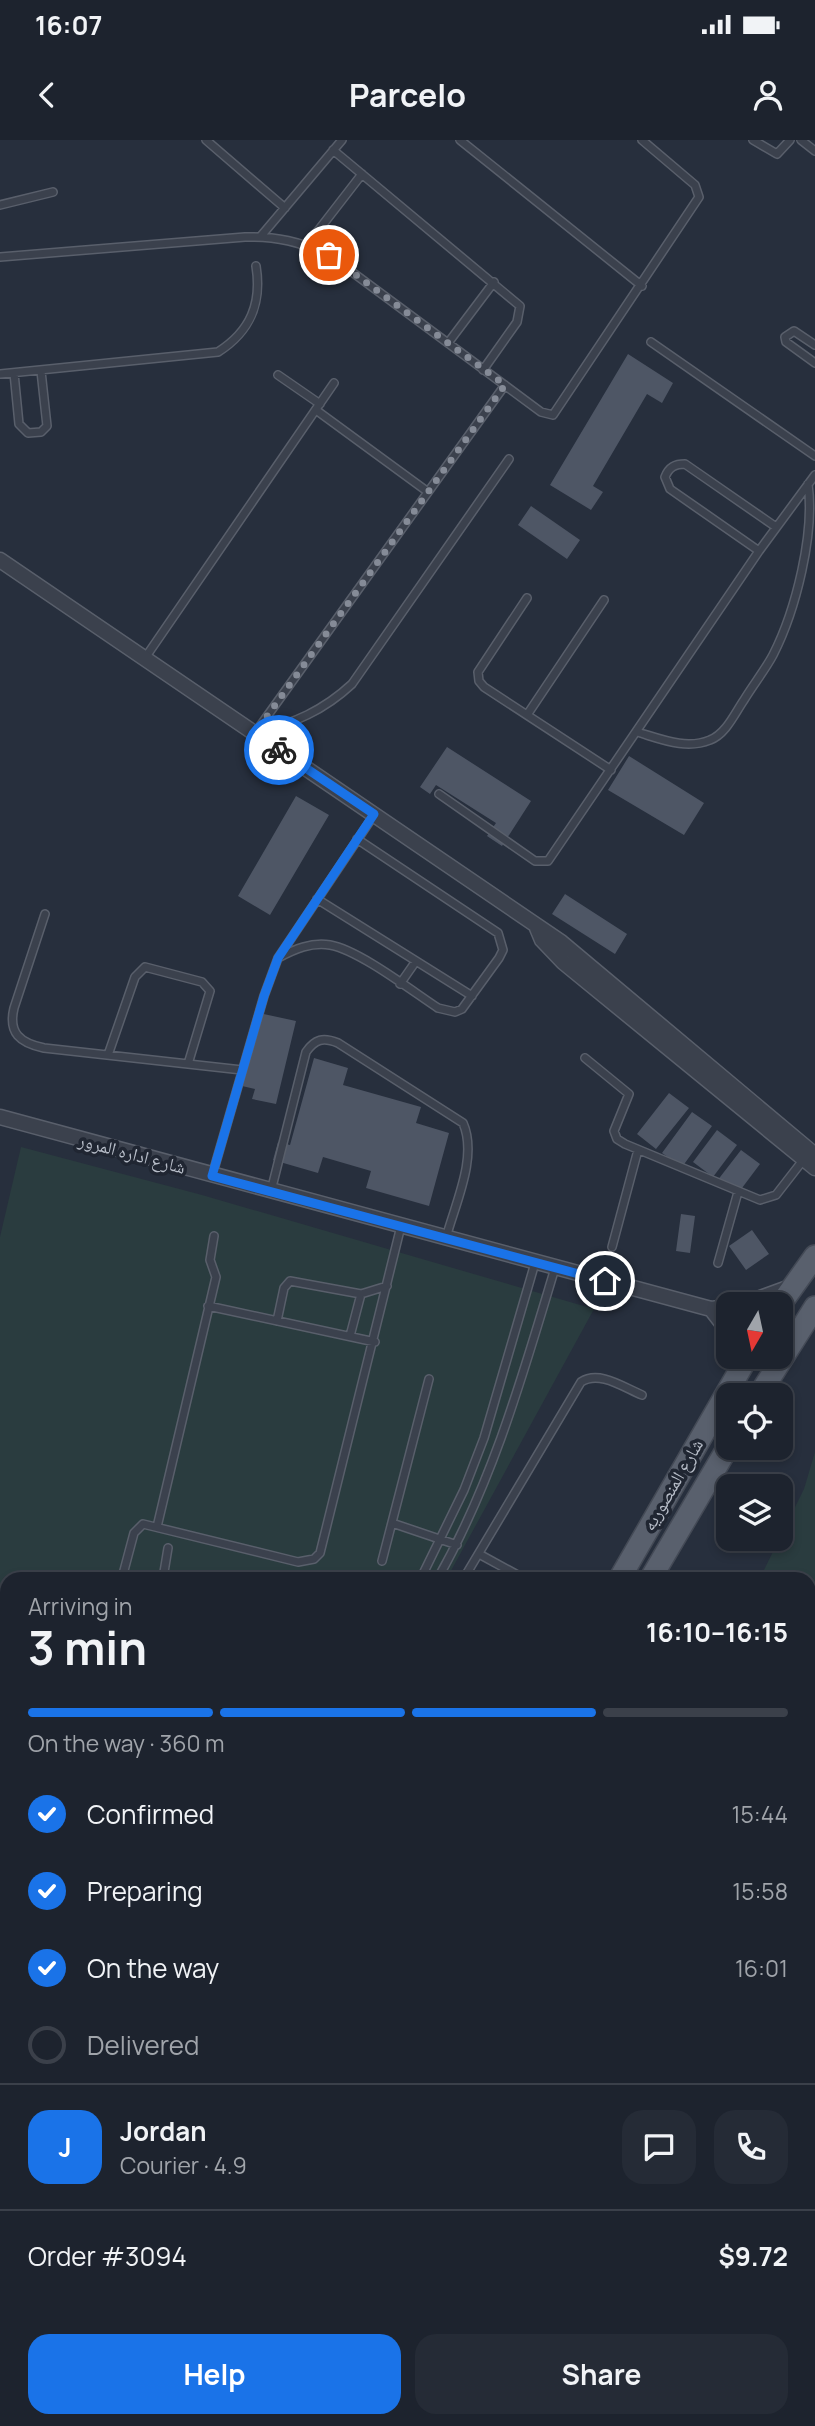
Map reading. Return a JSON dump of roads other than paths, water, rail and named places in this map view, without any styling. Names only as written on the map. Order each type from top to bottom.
[{"type":"main road","points":[[789,1292],[815,1256]]},
{"type":"main road","points":[[793,1331],[815,1307]]},
{"type":"main road","name":"شارع المنصوريه","points":[[623,1572],[737,1369]]},
{"type":"main road","name":"شارع المنصوريه","points":[[655,1572],[720,1460]]},
{"type":"street","points":[[0,560],[561,942],[811,1161]]},
{"type":"street","name":"شارع اداره المرور","points":[[0,1117],[535,1263],[716,1308]]},
{"type":"street","points":[[776,1292],[794,1285]]},
{"type":"street","points":[[711,1309],[716,1315]]},
{"type":"lane","points":[[206,140],[285,208]]},
{"type":"lane","points":[[261,236],[342,140]]},
{"type":"lane","points":[[460,140],[642,286]]},
{"type":"lane","points":[[0,257],[261,236],[307,245],[329,255],[541,412],[553,415],[642,286],[699,197],[695,185],[642,140]]},
{"type":"lane","points":[[754,140],[777,154],[790,140]]},
{"type":"lane","points":[[801,140],[815,151]]},
{"type":"lane","points":[[333,150],[515,299],[521,314],[484,370]]},
{"type":"lane","points":[[307,245],[362,174]]},
{"type":"lane","points":[[0,205],[14,199],[54,192]]},
{"type":"lane","points":[[0,374],[218,352],[234,339],[257,306],[259,287],[256,266]]},
{"type":"lane","points":[[448,343],[494,282]]},
{"type":"lane","points":[[815,345],[794,331],[786,337],[786,342],[815,363]]},
{"type":"lane","points":[[651,342],[815,456]]},
{"type":"lane","points":[[14,373],[20,429],[28,433],[41,432],[47,422],[41,370]]},
{"type":"lane","points":[[278,375],[428,492]]},
{"type":"lane","points":[[145,658],[334,383]]},
{"type":"lane","points":[[255,733],[505,385]]},
{"type":"lane","points":[[255,733],[308,717],[332,703],[352,684],[509,459]]},
{"type":"lane","points":[[759,551],[670,489],[665,477],[668,471],[678,464],[685,464],[776,527]]},
{"type":"lane","points":[[439,794],[541,863],[553,856],[759,551],[815,475]]},
{"type":"lane","points":[[637,732],[677,744],[695,744],[713,739],[725,728],[772,655],[782,632],[809,538],[811,502],[808,484]]},
{"type":"lane","points":[[527,598],[478,672],[479,681],[484,687],[611,770]]},
{"type":"lane","points":[[527,715],[604,600]]},
{"type":"lane","points":[[212,1176],[278,958],[374,814]]},
{"type":"lane","points":[[278,958],[312,944],[331,945],[348,951],[446,1012],[462,1009],[503,950],[498,933],[358,839]]},
{"type":"lane","points":[[317,898],[472,996]]},
{"type":"lane","points":[[45,914],[10,1023],[16,1037],[29,1045],[242,1070]]},
{"type":"lane","points":[[400,984],[416,961]]},
{"type":"lane","points":[[108,1055],[135,977],[145,967],[202,982],[210,991],[188,1064]]},
{"type":"lane","points":[[271,1192],[306,1052],[314,1042],[326,1038],[463,1123],[469,1137],[469,1152],[446,1238]]},
{"type":"lane","points":[[585,1058],[628,1091],[629,1098],[614,1131],[617,1139],[638,1150],[760,1200],[776,1195],[811,1161]]},
{"type":"lane","points":[[612,1247],[638,1150]]},
{"type":"lane","points":[[718,1263],[738,1192]]},
{"type":"lane","points":[[124,1572],[138,1527],[143,1524],[298,1562],[314,1559],[320,1553],[375,1342],[401,1226]]},
{"type":"lane","points":[[157,1527],[216,1274],[210,1260],[214,1236]]},
{"type":"lane","points":[[424,1572],[484,1438],[535,1263]]},
{"type":"lane","points":[[441,1572],[457,1545],[518,1392],[555,1268]]},
{"type":"lane","points":[[277,1321],[284,1288],[290,1282],[360,1294],[387,1286]]},
{"type":"lane","points":[[350,1336],[360,1294]]},
{"type":"lane","points":[[208,1306],[375,1342]]},
{"type":"lane","points":[[468,1572],[581,1382],[592,1377],[600,1378],[642,1395]]},
{"type":"lane","points":[[382,1561],[429,1379]]},
{"type":"lane","points":[[392,1523],[457,1545]]},
{"type":"lane","points":[[164,1572],[168,1548]]},
{"type":"lane","points":[[479,1554],[512,1572]]}]
